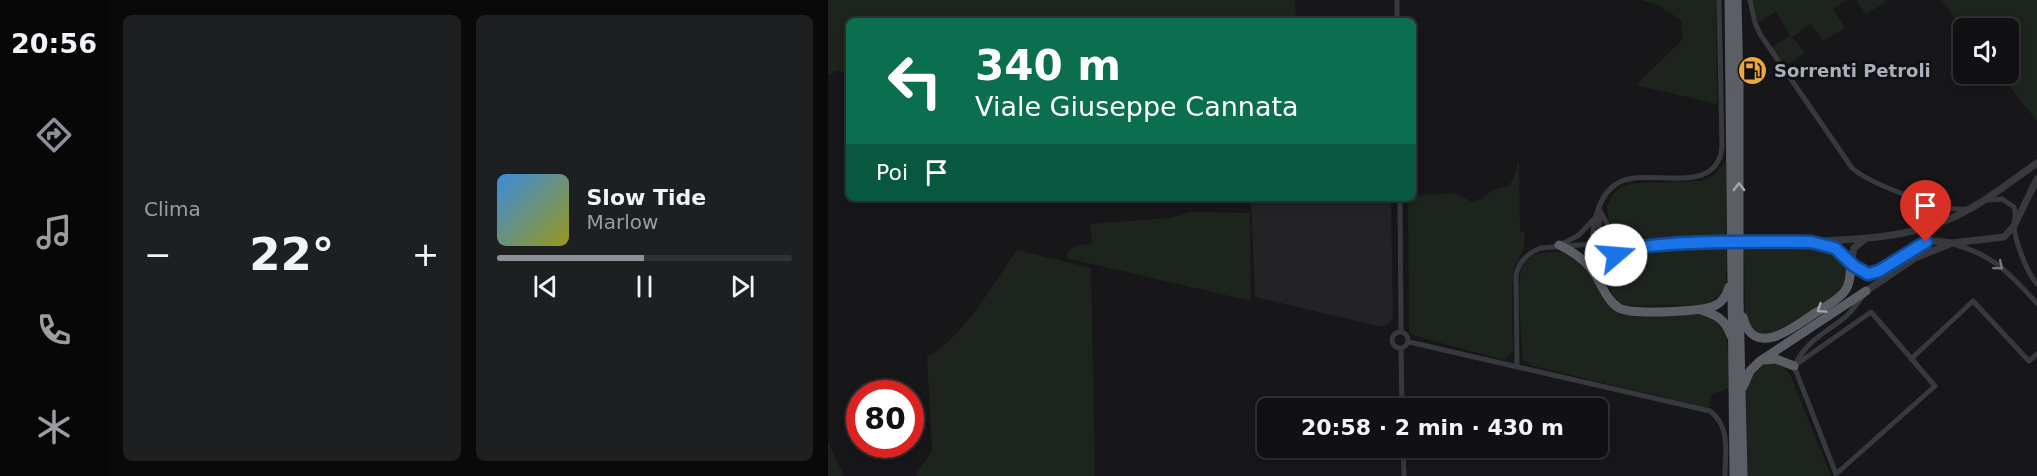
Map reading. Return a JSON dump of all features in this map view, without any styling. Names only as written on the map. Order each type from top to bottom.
[{"type":"highway","points":[[1729,0],[1734,476]]},
{"type":"highway","points":[[1737,0],[1743,476]]},
{"type":"highway","points":[[1595,244],[1604,285],[1612,302],[1625,310],[1701,310],[1716,305],[1725,297],[1731,275]]},
{"type":"highway","points":[[1594,273],[1592,261],[1595,244]]},
{"type":"highway","points":[[1604,285],[1609,265],[1620,252],[1648,244]]},
{"type":"highway","points":[[1559,245],[1582,258],[1604,285]]},
{"type":"highway","points":[[1739,299],[1744,322],[1750,331],[1764,339],[1778,337],[1845,291],[1850,279],[1851,263]]},
{"type":"highway","points":[[1742,395],[1747,376],[1760,361],[1866,291]]},
{"type":"highway","points":[[1701,310],[1721,318],[1733,344]]},
{"type":"highway","points":[[1760,361],[1776,358],[1794,366]]},
{"type":"street","points":[[1397,0],[1397,18]]},
{"type":"street","points":[[1595,244],[1593,226],[1599,210],[1609,190],[1622,181],[1699,176],[1715,165],[1719,159],[1722,147],[1719,0]]},
{"type":"street","points":[[1750,0],[1760,34],[1845,161],[1858,174],[1952,209],[1972,208]]},
{"type":"street","points":[[1517,367],[1515,283],[1517,268],[1520,261],[1533,250],[1559,245],[1811,242],[1872,237],[1943,222],[1984,201],[2037,163]]},
{"type":"street","points":[[1811,242],[1835,248],[1862,272],[1874,273],[1926,242],[1952,243],[2001,238],[2008,235],[2014,226],[2037,179]]},
{"type":"street","points":[[1984,201],[1997,198],[2010,204],[2016,212],[2014,226],[2026,268],[2037,284]]},
{"type":"street","points":[[1924,200],[1934,213],[1932,222],[1926,227]]},
{"type":"street","points":[[1400,201],[1401,332]]},
{"type":"street","points":[[1599,210],[1609,228],[1617,236],[1627,241],[1648,244]]},
{"type":"street","points":[[1559,245],[1585,230],[1599,210]]},
{"type":"street","points":[[1851,263],[1852,251],[1856,244],[1872,237]]},
{"type":"street","points":[[1794,366],[1871,312],[1935,386],[1837,475],[1794,366],[1809,344],[1850,312],[1866,291],[1915,258],[1952,243],[1977,252],[1997,263],[2037,303]]},
{"type":"street","points":[[1911,359],[1973,301],[2029,362],[2037,354]]},
{"type":"street","points":[[1401,349],[1395,346],[1392,340],[1395,334],[1401,332],[1407,335],[1409,342]]},
{"type":"street","points":[[1409,342],[1710,411],[1719,418],[1725,433],[1725,476]]},
{"type":"street","points":[[1401,349],[1409,342]]},
{"type":"street","points":[[1401,349],[1402,398]]},
{"type":"street","points":[[1403,458],[1404,476]]},
{"type":"shaded area","points":[[828,0],[1295,0],[1296,18],[846,18],[846,72],[836,71],[828,76]]},
{"type":"shaded area","points":[[1641,0],[1716,0],[1717,104],[1636,85],[1683,39],[1681,20],[1658,5]]},
{"type":"shaded area","points":[[1752,0],[1846,0],[1833,9],[1845,28],[1823,41],[1811,24],[1792,37],[1805,53],[1786,66],[1771,48],[1790,36],[1776,11],[1758,23],[1752,8]]},
{"type":"shaded area","points":[[1856,0],[1885,0],[1883,4],[1866,14]]},
{"type":"shaded area","points":[[1941,0],[2037,0],[2037,121],[2007,84],[2019,84],[2019,18],[1956,18]]},
{"type":"shaded area","points":[[1519,159],[1520,232],[1524,232],[1525,239],[1513,276],[1513,352],[1503,360],[1412,335],[1409,330],[1408,201],[1416,201],[1416,196],[1423,195],[1455,193],[1472,202],[1481,199],[1493,190],[1509,186],[1515,175]]},
{"type":"shaded area","points":[[1726,160],[1726,236],[1632,239],[1621,235],[1609,222],[1607,208],[1612,195],[1621,187],[1636,183],[1700,181],[1715,175]]},
{"type":"shaded area","points":[[1251,201],[1391,201],[1393,318],[1390,323],[1378,326],[1255,297]]},
{"type":"shaded area","points":[[1190,212],[1250,213],[1251,301],[1066,258],[1073,248],[1092,244],[1090,224],[1170,218]]},
{"type":"shaded area","points":[[1820,247],[1832,251],[1846,264],[1848,275],[1843,287],[1785,331],[1762,336],[1752,330],[1745,314],[1744,248]]},
{"type":"shaded area","points":[[1727,248],[1726,284],[1723,291],[1713,301],[1699,305],[1628,306],[1619,302],[1612,294],[1608,280],[1612,263],[1633,249]]},
{"type":"shaded area","points":[[1017,250],[1091,268],[1095,476],[915,476],[932,451],[927,357],[953,337],[965,324]]},
{"type":"shaded area","points":[[1562,252],[1577,258],[1591,274],[1607,304],[1622,315],[1702,314],[1713,318],[1725,333],[1729,388],[1712,394],[1709,408],[1533,366],[1523,360],[1519,293],[1522,268],[1525,261],[1533,255]]},
{"type":"shaded area","points":[[1764,363],[1781,364],[1790,374],[1831,476],[1747,476],[1746,385]]},
{"type":"shaded area","points":[[828,442],[844,476],[828,476]]},
{"type":"place","name":"Sorrenti Petroli","points":[[1753,70]]},
{"type":"route","points":[[1616,255],[1625,249],[1653,244],[1811,242],[1835,248],[1854,266],[1868,274],[1879,271],[1926,242]]}]
